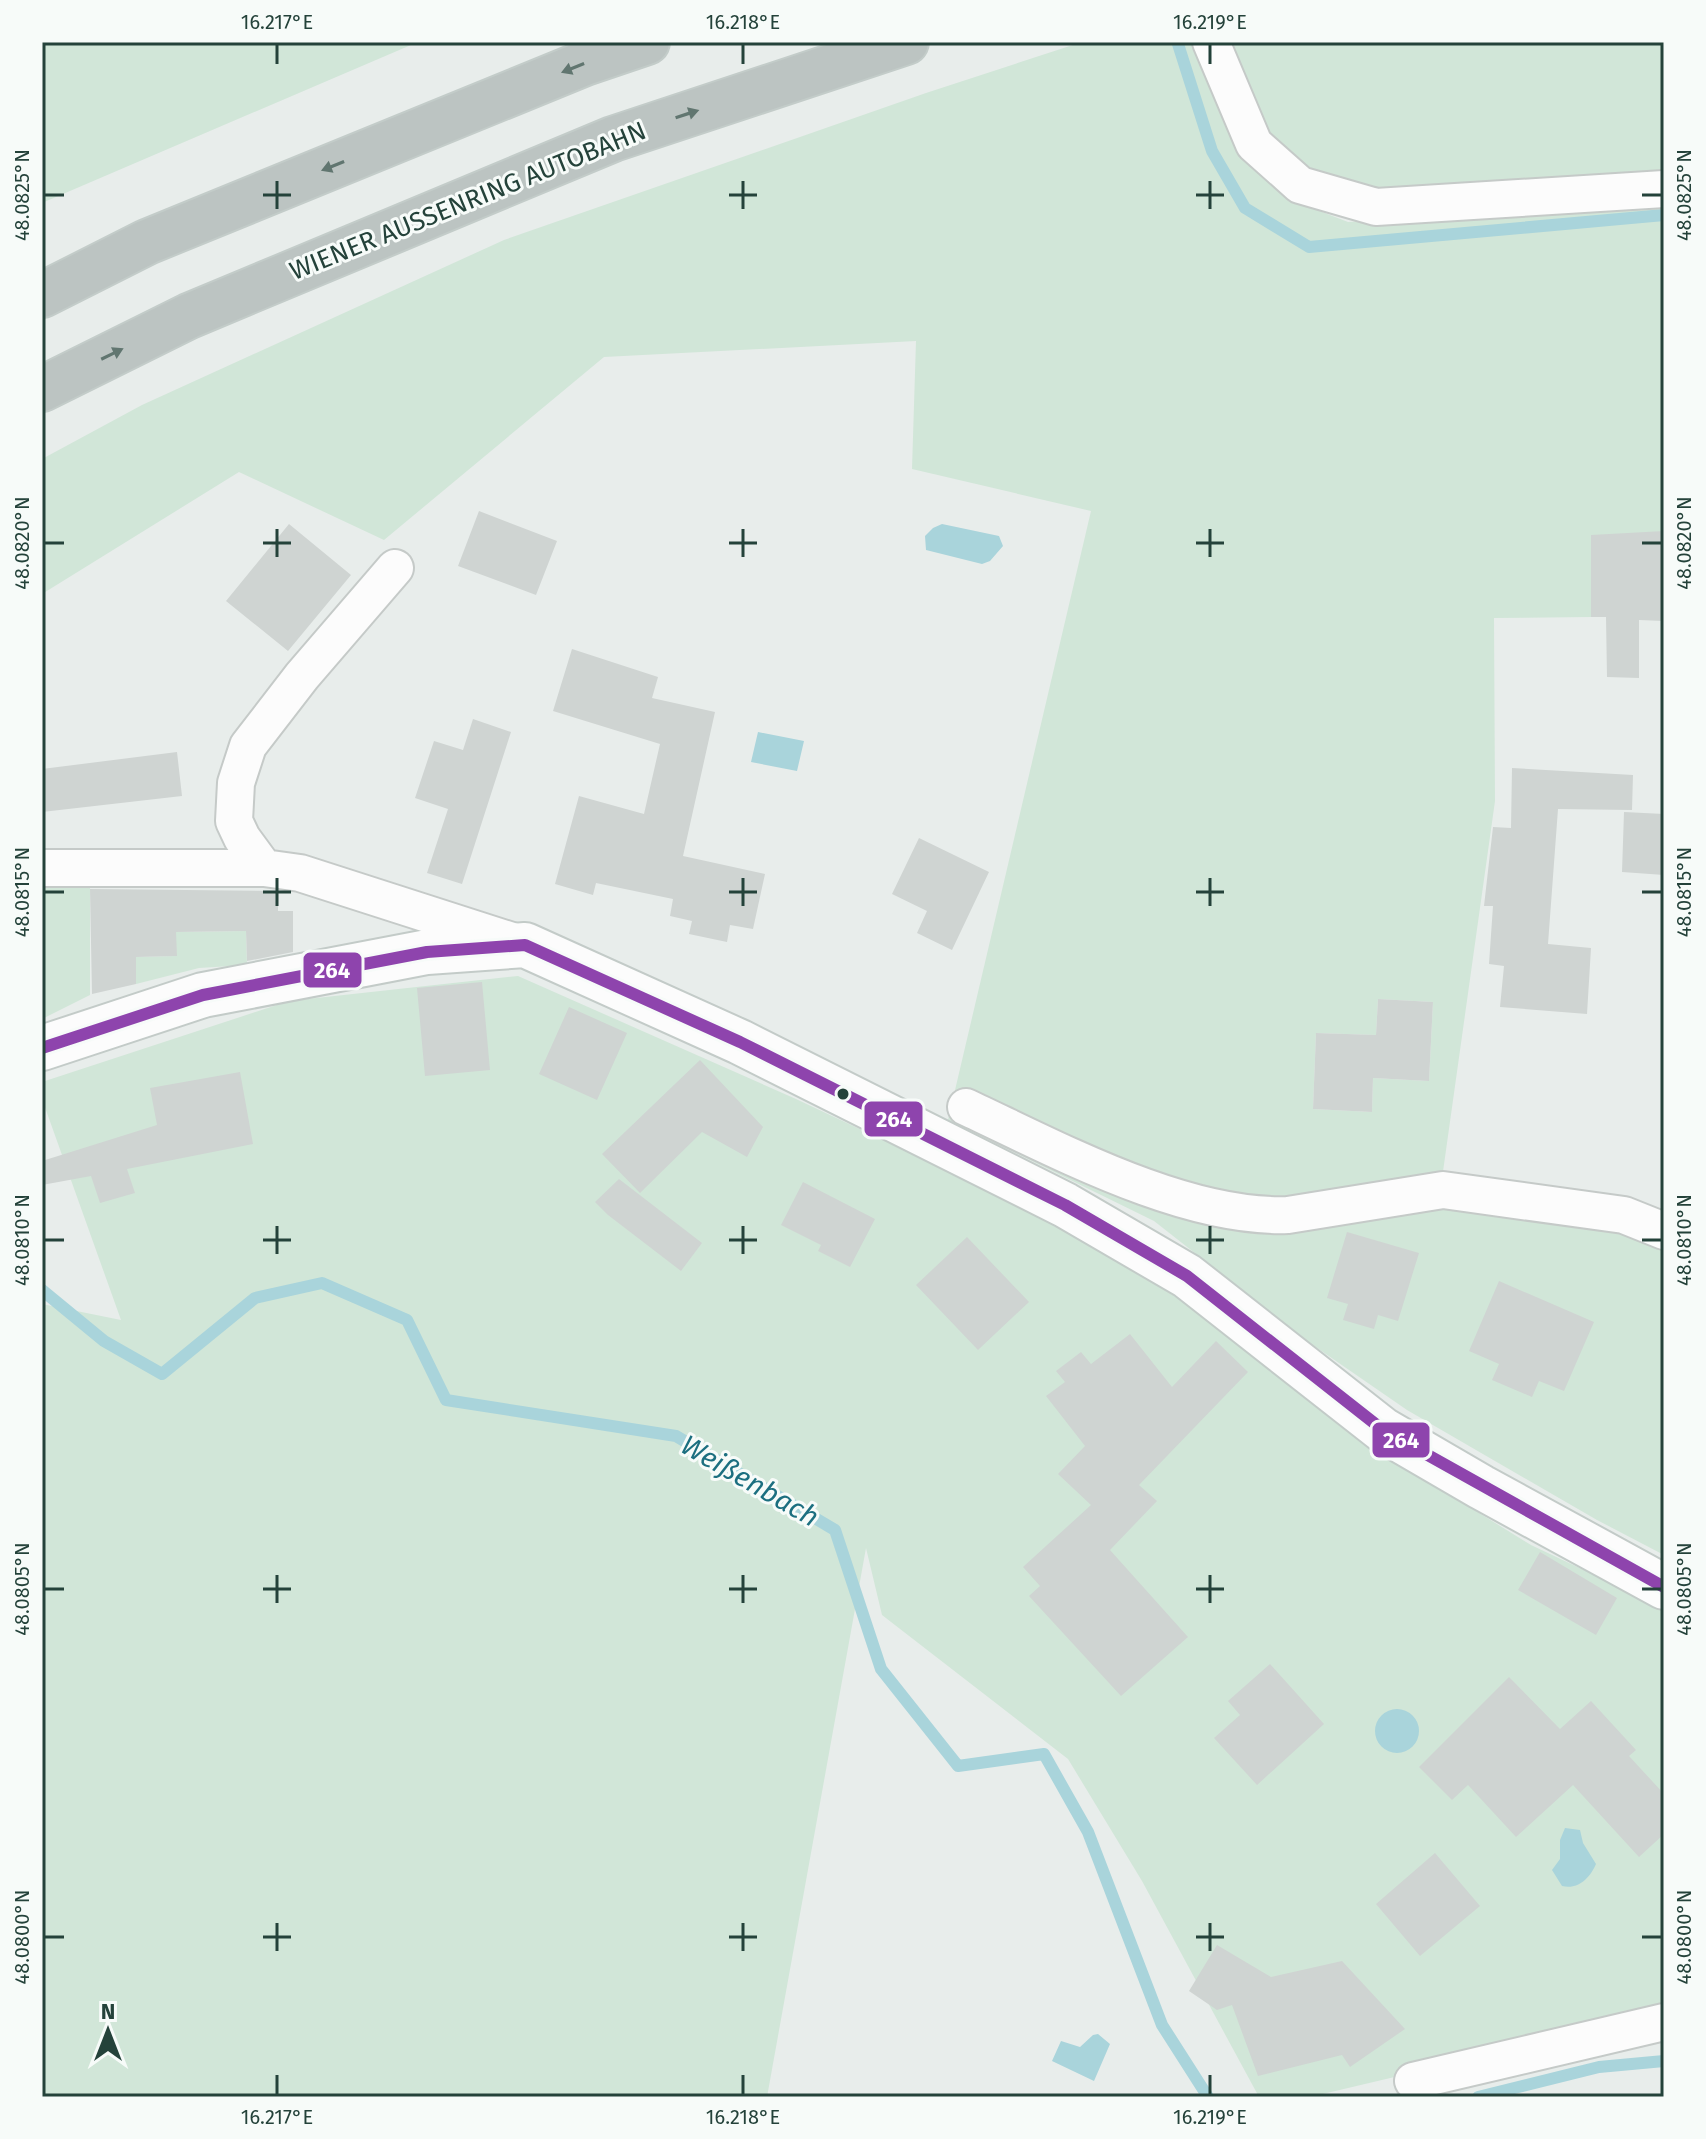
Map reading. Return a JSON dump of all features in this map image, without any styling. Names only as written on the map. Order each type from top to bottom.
[{"type":"highway","points":[[42,295],[147,242],[585,63],[647,42]]},
{"type":"highway","name":"WIENER AUSSENRING AUTOBAHN","points":[[42,389],[189,316],[613,139],[906,42]]},
{"type":"street","points":[[1211,42],[1254,144],[1300,185],[1376,207],[1664,189]]},
{"type":"street","points":[[264,868],[242,838],[234,821],[236,783],[248,746],[302,676],[395,568]]},
{"type":"street","points":[[42,868],[264,868],[300,873],[525,945],[740,1042],[1065,1205],[1187,1276],[1383,1430],[1664,1587]]},
{"type":"street","points":[[42,1048],[203,995],[427,952],[525,945]]},
{"type":"street","points":[[966,1107],[1108,1173],[1212,1207],[1272,1216],[1288,1215],[1443,1190],[1624,1215],[1664,1231]]},
{"type":"street","points":[[1413,2081],[1664,2022]]},
{"type":"green space","points":[[42,42],[418,42],[42,203]]},
{"type":"green space","points":[[1082,42],[1664,42],[1664,178],[1377,192],[1297,172],[1286,198],[1348,222],[1664,206],[1664,531],[1591,617],[1494,618],[1495,801],[1439,1200],[1607,1226],[1664,1248],[1664,1555],[1597,1520],[1407,1410],[1307,1341],[1154,1221],[948,1120],[1091,511],[912,469],[916,341],[604,357],[384,540],[239,472],[42,594],[42,459],[142,405],[504,240]],"holes":[[[1378,999],[1433,1002],[1429,1081],[1373,1078],[1372,1112],[1313,1109],[1316,1033],[1376,1035]]]},
{"type":"green space","points":[[90,883],[90,995],[42,1019],[42,884]]},
{"type":"green space","points":[[246,931],[247,965],[199,968],[136,984],[136,957],[176,956],[176,932]]},
{"type":"green space","points":[[518,976],[796,1099],[1036,1212],[1194,1308],[1346,1431],[1531,1545],[1664,1608],[1664,2006],[1441,2066],[1310,2097],[1259,2097],[1142,1881],[1068,1759],[882,1615],[866,1548],[767,2097],[42,2097],[42,1304],[121,1320],[42,1099],[42,1082],[289,1001]]},
{"type":"water","points":[[942,524],[999,536],[1003,546],[990,561],[982,564],[926,550],[925,536]]},
{"type":"water","points":[[758,732],[804,741],[797,771],[751,762]]},
{"type":"water","points":[[1397,1709],[1413,1715],[1419,1731],[1413,1747],[1397,1753],[1381,1747],[1375,1731],[1381,1715]]},
{"type":"water","points":[[1565,1828],[1580,1830],[1583,1843],[1596,1864],[1583,1882],[1568,1887],[1562,1886],[1552,1870],[1560,1859],[1560,1840]]},
{"type":"water","points":[[1098,2034],[1110,2044],[1094,2081],[1052,2061],[1061,2041],[1080,2047]]},
{"type":"building","points":[[479,511],[557,541],[536,595],[458,566]]},
{"type":"building","points":[[289,524],[351,575],[288,651],[226,601]]},
{"type":"building","points":[[1664,531],[1664,621],[1639,620],[1639,678],[1607,677],[1606,617],[1591,617],[1591,535]]},
{"type":"building","points":[[572,649],[658,677],[652,698],[715,712],[683,856],[765,874],[753,929],[730,925],[727,942],[689,934],[692,921],[670,916],[673,899],[596,883],[593,895],[555,884],[579,796],[644,814],[660,744],[553,711]]},
{"type":"building","points":[[473,719],[511,732],[462,884],[427,873],[448,809],[415,798],[434,741],[463,750]]},
{"type":"building","points":[[177,752],[182,796],[42,812],[42,769]]},
{"type":"building","points":[[1512,768],[1633,775],[1632,810],[1558,809],[1548,944],[1591,948],[1587,1014],[1500,1007],[1504,966],[1489,964],[1493,906],[1484,906],[1493,827],[1511,828]]},
{"type":"building","points":[[1624,812],[1664,814],[1664,875],[1622,872]]},
{"type":"building","points":[[919,838],[989,872],[952,950],[917,933],[927,911],[892,894]]},
{"type":"building","points":[[90,889],[278,891],[278,911],[293,911],[293,952],[247,961],[246,931],[176,932],[177,956],[136,957],[136,984],[92,994]]},
{"type":"building","points":[[482,982],[490,1070],[425,1076],[417,988]]},
{"type":"building","points":[[1378,999],[1433,1002],[1429,1081],[1373,1078],[1372,1112],[1313,1109],[1316,1033],[1376,1035]]},
{"type":"building","points":[[569,1007],[627,1033],[597,1100],[539,1074]]},
{"type":"building","points":[[700,1060],[763,1127],[747,1157],[702,1132],[640,1193],[602,1154]]},
{"type":"building","points":[[240,1072],[253,1144],[127,1169],[135,1193],[100,1203],[91,1176],[42,1185],[42,1161],[157,1125],[150,1088]]},
{"type":"building","points":[[619,1179],[702,1243],[681,1271],[595,1202]]},
{"type":"building","points":[[803,1182],[875,1219],[850,1267],[818,1251],[821,1245],[781,1225]]},
{"type":"building","points":[[1347,1232],[1419,1253],[1398,1321],[1378,1315],[1374,1329],[1343,1320],[1348,1304],[1327,1298]]},
{"type":"building","points":[[967,1237],[1029,1302],[978,1350],[916,1285]]},
{"type":"building","points":[[1499,1281],[1594,1322],[1564,1391],[1539,1381],[1532,1397],[1492,1380],[1499,1364],[1469,1351]]},
{"type":"building","points":[[1130,1334],[1172,1387],[1216,1341],[1248,1372],[1139,1485],[1157,1501],[1110,1550],[1188,1637],[1121,1696],[1029,1596],[1040,1586],[1023,1567],[1091,1505],[1058,1474],[1085,1446],[1046,1396],[1065,1382],[1056,1371],[1081,1352],[1091,1364]]},
{"type":"building","points":[[1540,1552],[1617,1598],[1596,1635],[1518,1590]]},
{"type":"building","points":[[1270,1664],[1324,1724],[1257,1785],[1214,1738],[1240,1715],[1228,1701]]},
{"type":"building","points":[[1509,1677],[1560,1729],[1591,1701],[1636,1750],[1629,1756],[1664,1794],[1664,1834],[1639,1857],[1573,1785],[1516,1837],[1468,1785],[1452,1800],[1419,1767]]},
{"type":"building","points":[[1435,1853],[1480,1906],[1420,1956],[1376,1904]]},
{"type":"building","points":[[1217,1945],[1271,1977],[1342,1961],[1405,2029],[1350,2067],[1342,2055],[1258,2076],[1232,2005],[1217,2010],[1189,1991]]},
{"type":"waterway","points":[[1178,44],[1212,151],[1245,208],[1309,247],[1664,215]]},
{"type":"waterway","name":"Weißenbach","points":[[42,1290],[104,1341],[162,1374],[255,1298],[322,1283],[407,1320],[446,1400],[676,1436],[835,1530],[881,1669],[958,1766],[1044,1754],[1088,1832],[1162,2025],[1208,2097]]},
{"type":"waterway","name":"Weißenbach","points":[[1478,2097],[1599,2067],[1664,2061]]},
{"type":"transit line","name":"264","points":[[42,1048],[203,995],[427,952],[525,945],[740,1042],[1065,1205],[1187,1276],[1383,1430],[1664,1587]]}]
